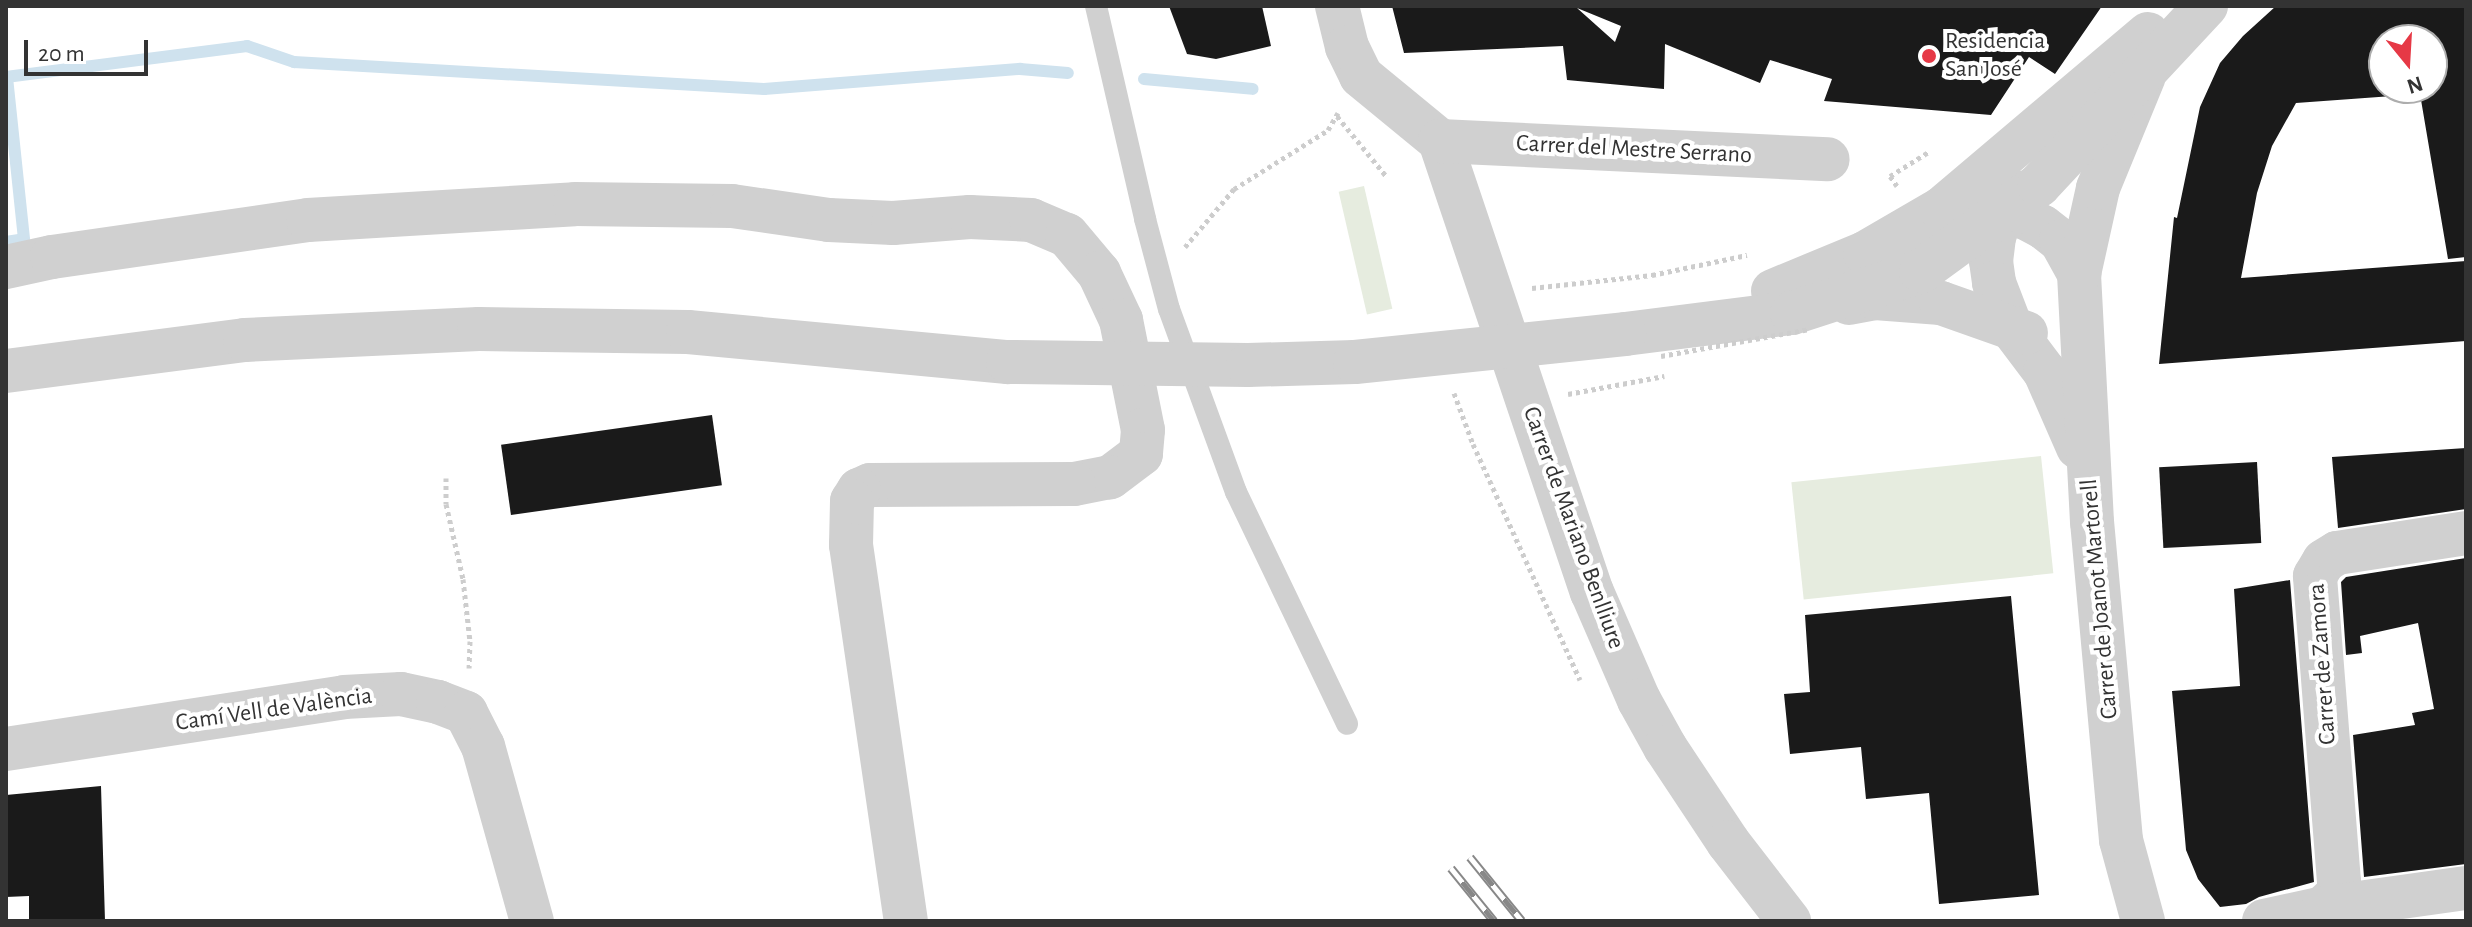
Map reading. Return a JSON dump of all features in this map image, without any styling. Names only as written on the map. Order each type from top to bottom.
[{"type":"street","points":[[1337,6],[1347,47],[1361,76],[1424,127]]},
{"type":"street","name":"Carrer de Joanot Martorell","points":[[2143,921],[2121,840],[2090,504],[2080,289],[2098,188],[2132,60],[2178,6]]},
{"type":"street","name":"Carrer de Joanot Martorell","points":[[2132,60],[2206,6]]},
{"type":"street","points":[[1792,313],[1921,271],[2000,215],[2039,185],[2132,60]]},
{"type":"street","points":[[1625,334],[1702,315],[1819,275],[1904,215],[1969,188],[2132,60]]},
{"type":"street","name":"Carrer del Mestre Serrano","points":[[1424,127],[1828,159]]},
{"type":"street","name":"Carrer de Mariano Benlliure","points":[[1424,127],[1491,291],[1592,592],[1639,700],[1665,747],[1728,842],[1789,921]]},
{"type":"street","points":[[6,267],[52,257],[308,220],[575,204],[732,206],[829,220],[893,223],[970,217],[1031,220],[1067,235],[1099,273],[1121,320],[1143,430],[1141,454],[1110,477],[1074,484],[870,485],[859,490],[852,501],[851,545],[906,921]]},
{"type":"street","name":"Carrer de Joanot Martorell","points":[[1904,215],[1959,211],[2024,217],[2061,241],[2080,289]]},
{"type":"street","points":[[2000,215],[1991,261],[1994,283],[2011,327],[2035,355],[2075,434],[2090,504]]},
{"type":"street","points":[[6,371],[245,340],[479,329],[688,332],[1008,362],[1248,365],[1355,362],[1625,334],[1792,313],[1875,298],[1910,298],[1941,303],[2032,335],[2067,326],[2080,289]]},
{"type":"street","name":"Carrer de Zamora","points":[[2323,908],[2339,893],[2339,882],[2315,576],[2324,561],[2337,553],[2466,533]]},
{"type":"street","name":"Camí Vell de València","points":[[6,749],[344,697],[401,694],[438,702],[466,713]]},
{"type":"street","points":[[466,713],[483,746],[532,921]]},
{"type":"street","points":[[2264,921],[2323,908],[2466,888]]},
{"type":"lane","points":[[1096,6],[1160,276],[1236,492],[1347,724]]},
{"type":"path","points":[[1160,276],[1234,189],[1328,130],[1361,76]]},
{"type":"path","points":[[1337,115],[1387,177]]},
{"type":"path","points":[[1904,215],[1890,176],[1930,151]]},
{"type":"path","points":[[1491,291],[1652,275],[1763,251]]},
{"type":"path","points":[[1528,401],[1673,374]]},
{"type":"path","points":[[1449,378],[1473,444],[1569,661],[1584,687]]},
{"type":"path","points":[[446,478],[446,504],[463,579],[470,641],[466,713]]},
{"type":"shaded area","points":[[1364,186],[1392,309],[1367,315],[1339,192]]},
{"type":"shaded area","points":[[2041,456],[2053,573],[1804,600],[1791,482]]},
{"type":"building","points":[[1169,6],[1262,6],[1271,46],[1216,59],[1187,54]]},
{"type":"building","points":[[1392,6],[2102,6],[2055,74],[2029,57],[1991,115],[1824,101],[1832,79],[1770,60],[1760,83],[1665,44],[1664,89],[1567,80],[1563,46],[1404,53]],"holes":[[[1577,8],[1621,26],[1615,42]]]},
{"type":"building","points":[[2276,6],[2466,6],[2466,257],[2448,259],[2422,104],[2448,104],[2448,24],[2368,24],[2368,98],[2296,103],[2272,146],[2257,193],[2241,278],[2466,261],[2466,341],[2159,364],[2174,217],[2177,218],[2200,107],[2220,63],[2243,36]]},
{"type":"building","points":[[712,415],[722,485],[511,515],[501,445]]},
{"type":"building","points":[[2466,448],[2466,509],[2338,528],[2332,457]]},
{"type":"building","points":[[2257,462],[2261,543],[2163,548],[2159,467]]},
{"type":"building","points":[[2466,558],[2466,864],[2364,877],[2353,735],[2415,725],[2412,713],[2434,709],[2418,623],[2360,636],[2362,653],[2346,655],[2341,582],[2346,577]]},
{"type":"building","points":[[2290,580],[2314,882],[2259,897],[2246,904],[2220,907],[2198,879],[2186,850],[2172,691],[2240,686],[2234,589]]},
{"type":"building","points":[[2011,596],[2039,895],[1939,904],[1929,793],[1866,799],[1861,747],[1790,754],[1784,694],[1810,692],[1805,615]]},
{"type":"building","points":[[101,786],[105,921],[29,921],[29,896],[6,897],[6,795]]},
{"type":"waterway","points":[[6,77],[247,46],[294,62],[764,89],[1020,69],[1068,73]]},
{"type":"waterway","points":[[6,242],[24,239],[7,77]]},
{"type":"waterway","points":[[1144,79],[1253,89]]},
{"type":"railway","points":[[1470,857],[1522,921]]},
{"type":"railway","points":[[1451,868],[1494,921]]},
{"type":"place","name":"Residencia San José","points":[[1929,56]]}]
